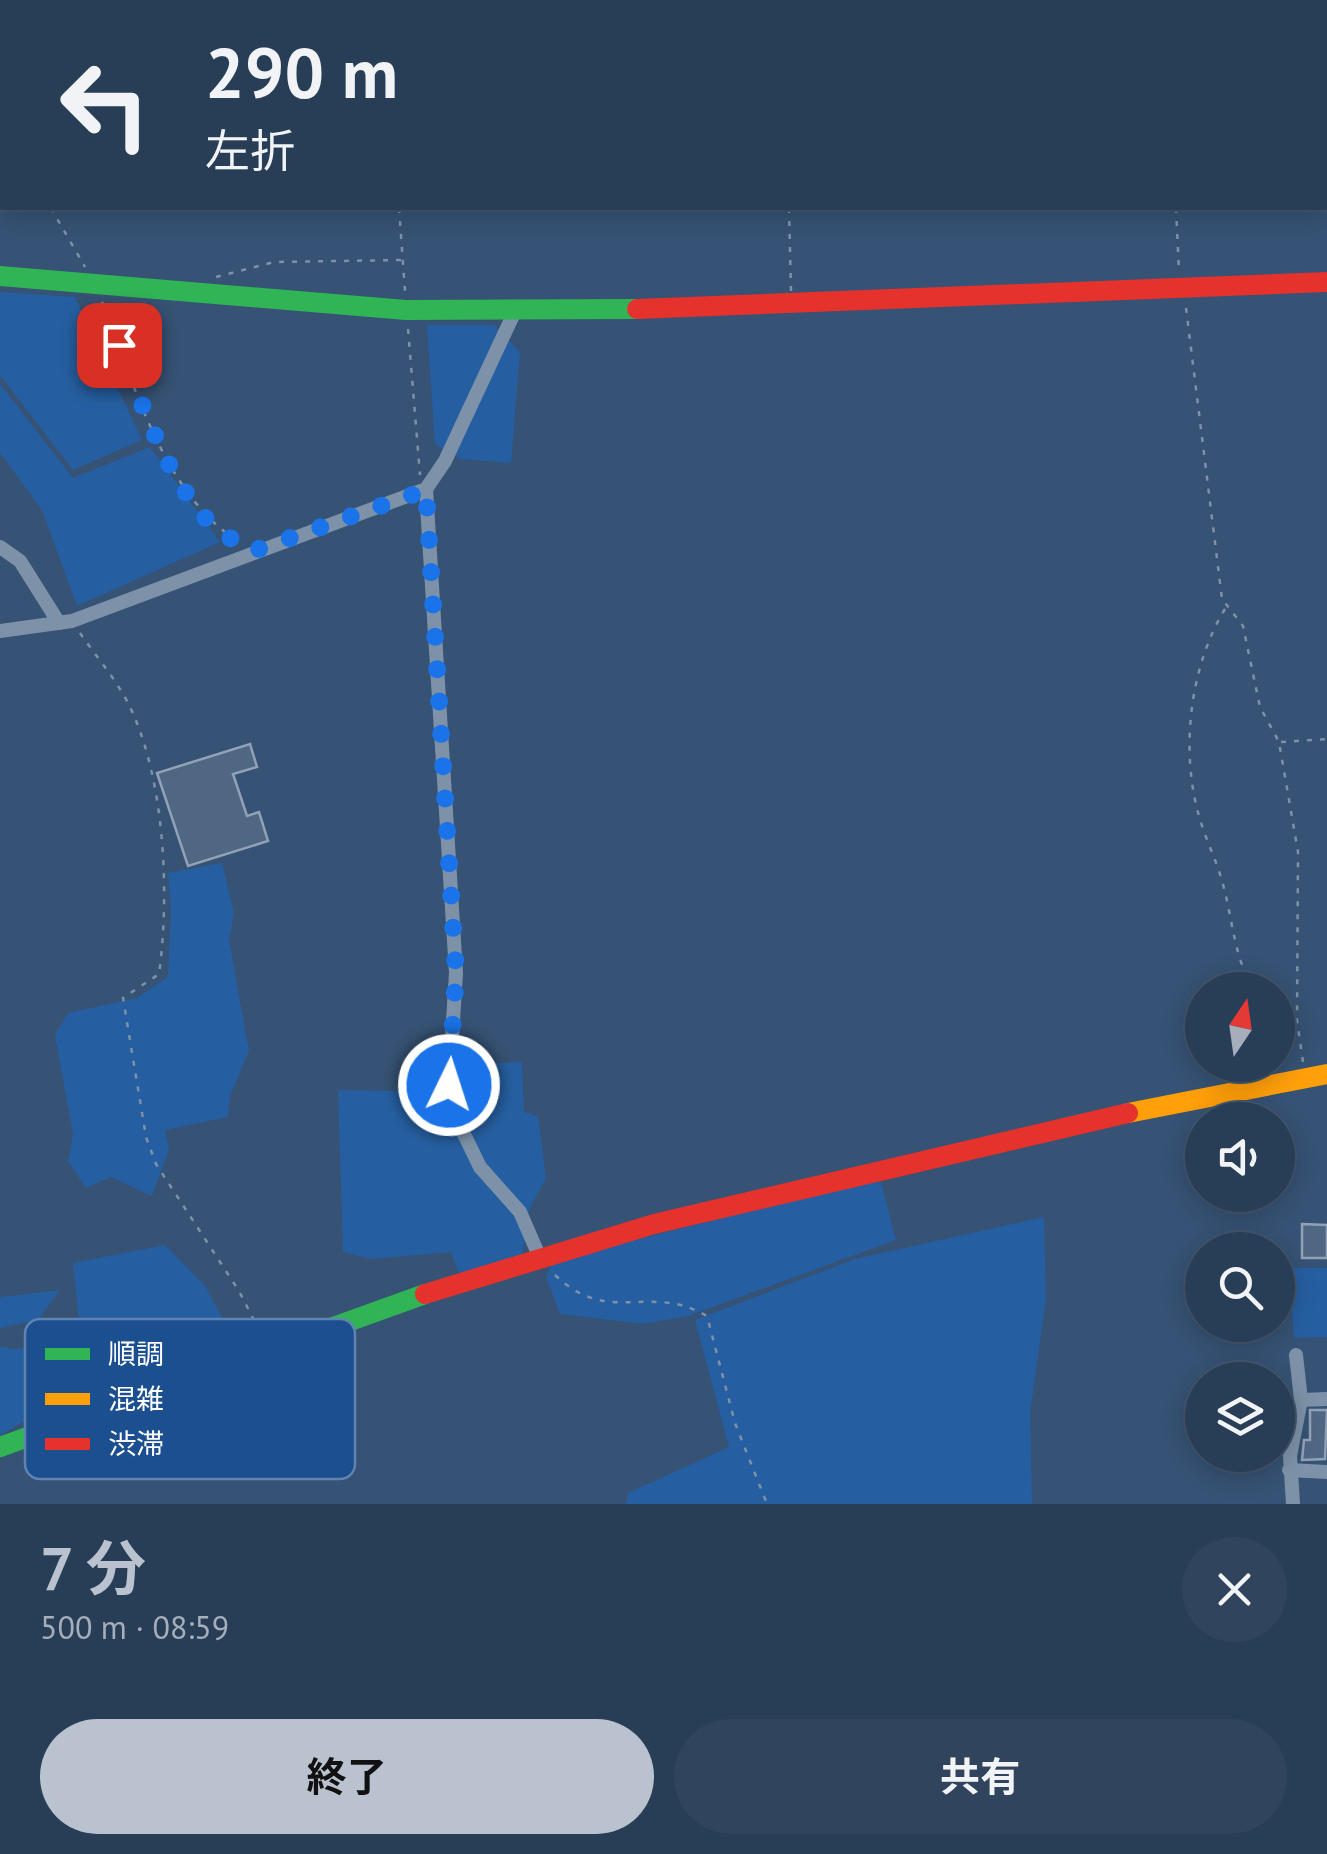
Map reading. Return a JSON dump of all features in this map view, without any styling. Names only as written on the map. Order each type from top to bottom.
[{"type":"street","points":[[0,276],[406,310],[515,312],[791,306],[1327,282]]},
{"type":"street","points":[[515,312],[453,444],[426,490],[456,973],[449,1085],[462,1130],[480,1167],[520,1212],[540,1258]]},
{"type":"street","points":[[0,631],[65,622],[426,490]]},
{"type":"street","points":[[0,547],[20,561],[65,622]]},
{"type":"street","points":[[355,1321],[540,1258],[654,1224],[1074,1124],[1316,1076]]},
{"type":"street","points":[[1295,1432],[1300,1400],[1296,1356]]},
{"type":"street","points":[[1300,1400],[1327,1400]]},
{"type":"street","points":[[0,1448],[25,1439]]},
{"type":"street","points":[[1295,1470],[1327,1472]]},
{"type":"street","points":[[1289,1472],[1293,1504]]},
{"type":"path","points":[[52,210],[95,286],[155,434],[181,480],[214,526],[253,551]]},
{"type":"path","points":[[399,210],[420,476],[426,490]]},
{"type":"path","points":[[788,210],[791,306]]},
{"type":"path","points":[[1176,210],[1182,290],[1226,608],[1243,626],[1260,707],[1279,742],[1298,852],[1297,1020],[1316,1076]]},
{"type":"path","points":[[202,280],[274,262],[403,260]]},
{"type":"path","points":[[1226,608],[1206,640],[1199,669],[1190,766],[1198,814],[1222,881],[1243,972]]},
{"type":"path","points":[[65,622],[128,702],[146,752],[160,832],[159,974],[123,998],[146,1137],[156,1164],[240,1291],[254,1319]]},
{"type":"path","points":[[1279,742],[1327,738]]},
{"type":"path","points":[[540,1258],[581,1298],[608,1304],[660,1300],[686,1303],[708,1316],[735,1423],[767,1504]]},
{"type":"shaded area","points":[[0,292],[75,297],[142,440],[73,470],[0,375]]},
{"type":"shaded area","points":[[427,325],[494,325],[520,352],[511,463],[461,459],[435,444]]},
{"type":"shaded area","points":[[0,384],[73,478],[150,447],[220,542],[77,606],[42,510],[0,453]]},
{"type":"shaded area","points":[[222,863],[234,913],[229,940],[249,1051],[230,1096],[228,1117],[165,1130],[169,1149],[152,1196],[111,1177],[86,1188],[68,1161],[73,1134],[55,1035],[68,1013],[137,998],[168,977],[168,873]]},
{"type":"shaded area","points":[[522,1062],[524,1112],[538,1116],[546,1178],[530,1208],[522,1257],[459,1273],[451,1252],[371,1259],[343,1252],[338,1090],[462,1092],[466,1064]]},
{"type":"shaded area","points":[[880,1178],[896,1240],[688,1316],[643,1324],[560,1314],[546,1277],[553,1261]]},
{"type":"shaded area","points":[[1044,1217],[1046,1299],[1030,1413],[1032,1504],[626,1504],[628,1493],[729,1447],[695,1320],[855,1259]]},
{"type":"shaded area","points":[[165,1245],[205,1286],[223,1319],[79,1319],[73,1263]]},
{"type":"shaded area","points":[[1295,1268],[1327,1268],[1327,1337],[1295,1338]]},
{"type":"shaded area","points":[[60,1290],[39,1319],[25,1319],[25,1323],[0,1328],[0,1297]]},
{"type":"shaded area","points":[[0,1347],[25,1347],[25,1421],[0,1435]]},
{"type":"building","points":[[250,744],[257,767],[233,774],[247,816],[259,812],[268,841],[188,866],[157,773]]},
{"type":"building","points":[[1302,1224],[1327,1225],[1327,1258],[1302,1258]]},
{"type":"building","points":[[1310,1410],[1327,1410],[1325,1459],[1302,1460],[1304,1440],[1310,1440]]},
{"type":"traffic: fast","points":[[0,276],[406,310],[637,309]]},
{"type":"traffic: fast","points":[[355,1319],[425,1294]]},
{"type":"traffic: fast","points":[[0,1447],[25,1438]]},
{"type":"traffic: slow","points":[[1128,1113],[1327,1074]]},
{"type":"traffic: jam","points":[[637,309],[1327,282]]},
{"type":"traffic: jam","points":[[425,1294],[654,1224],[1128,1113]]},
{"type":"route","points":[[119,345],[155,434],[181,480],[214,526],[253,551],[426,490],[456,973],[449,1085]]}]
